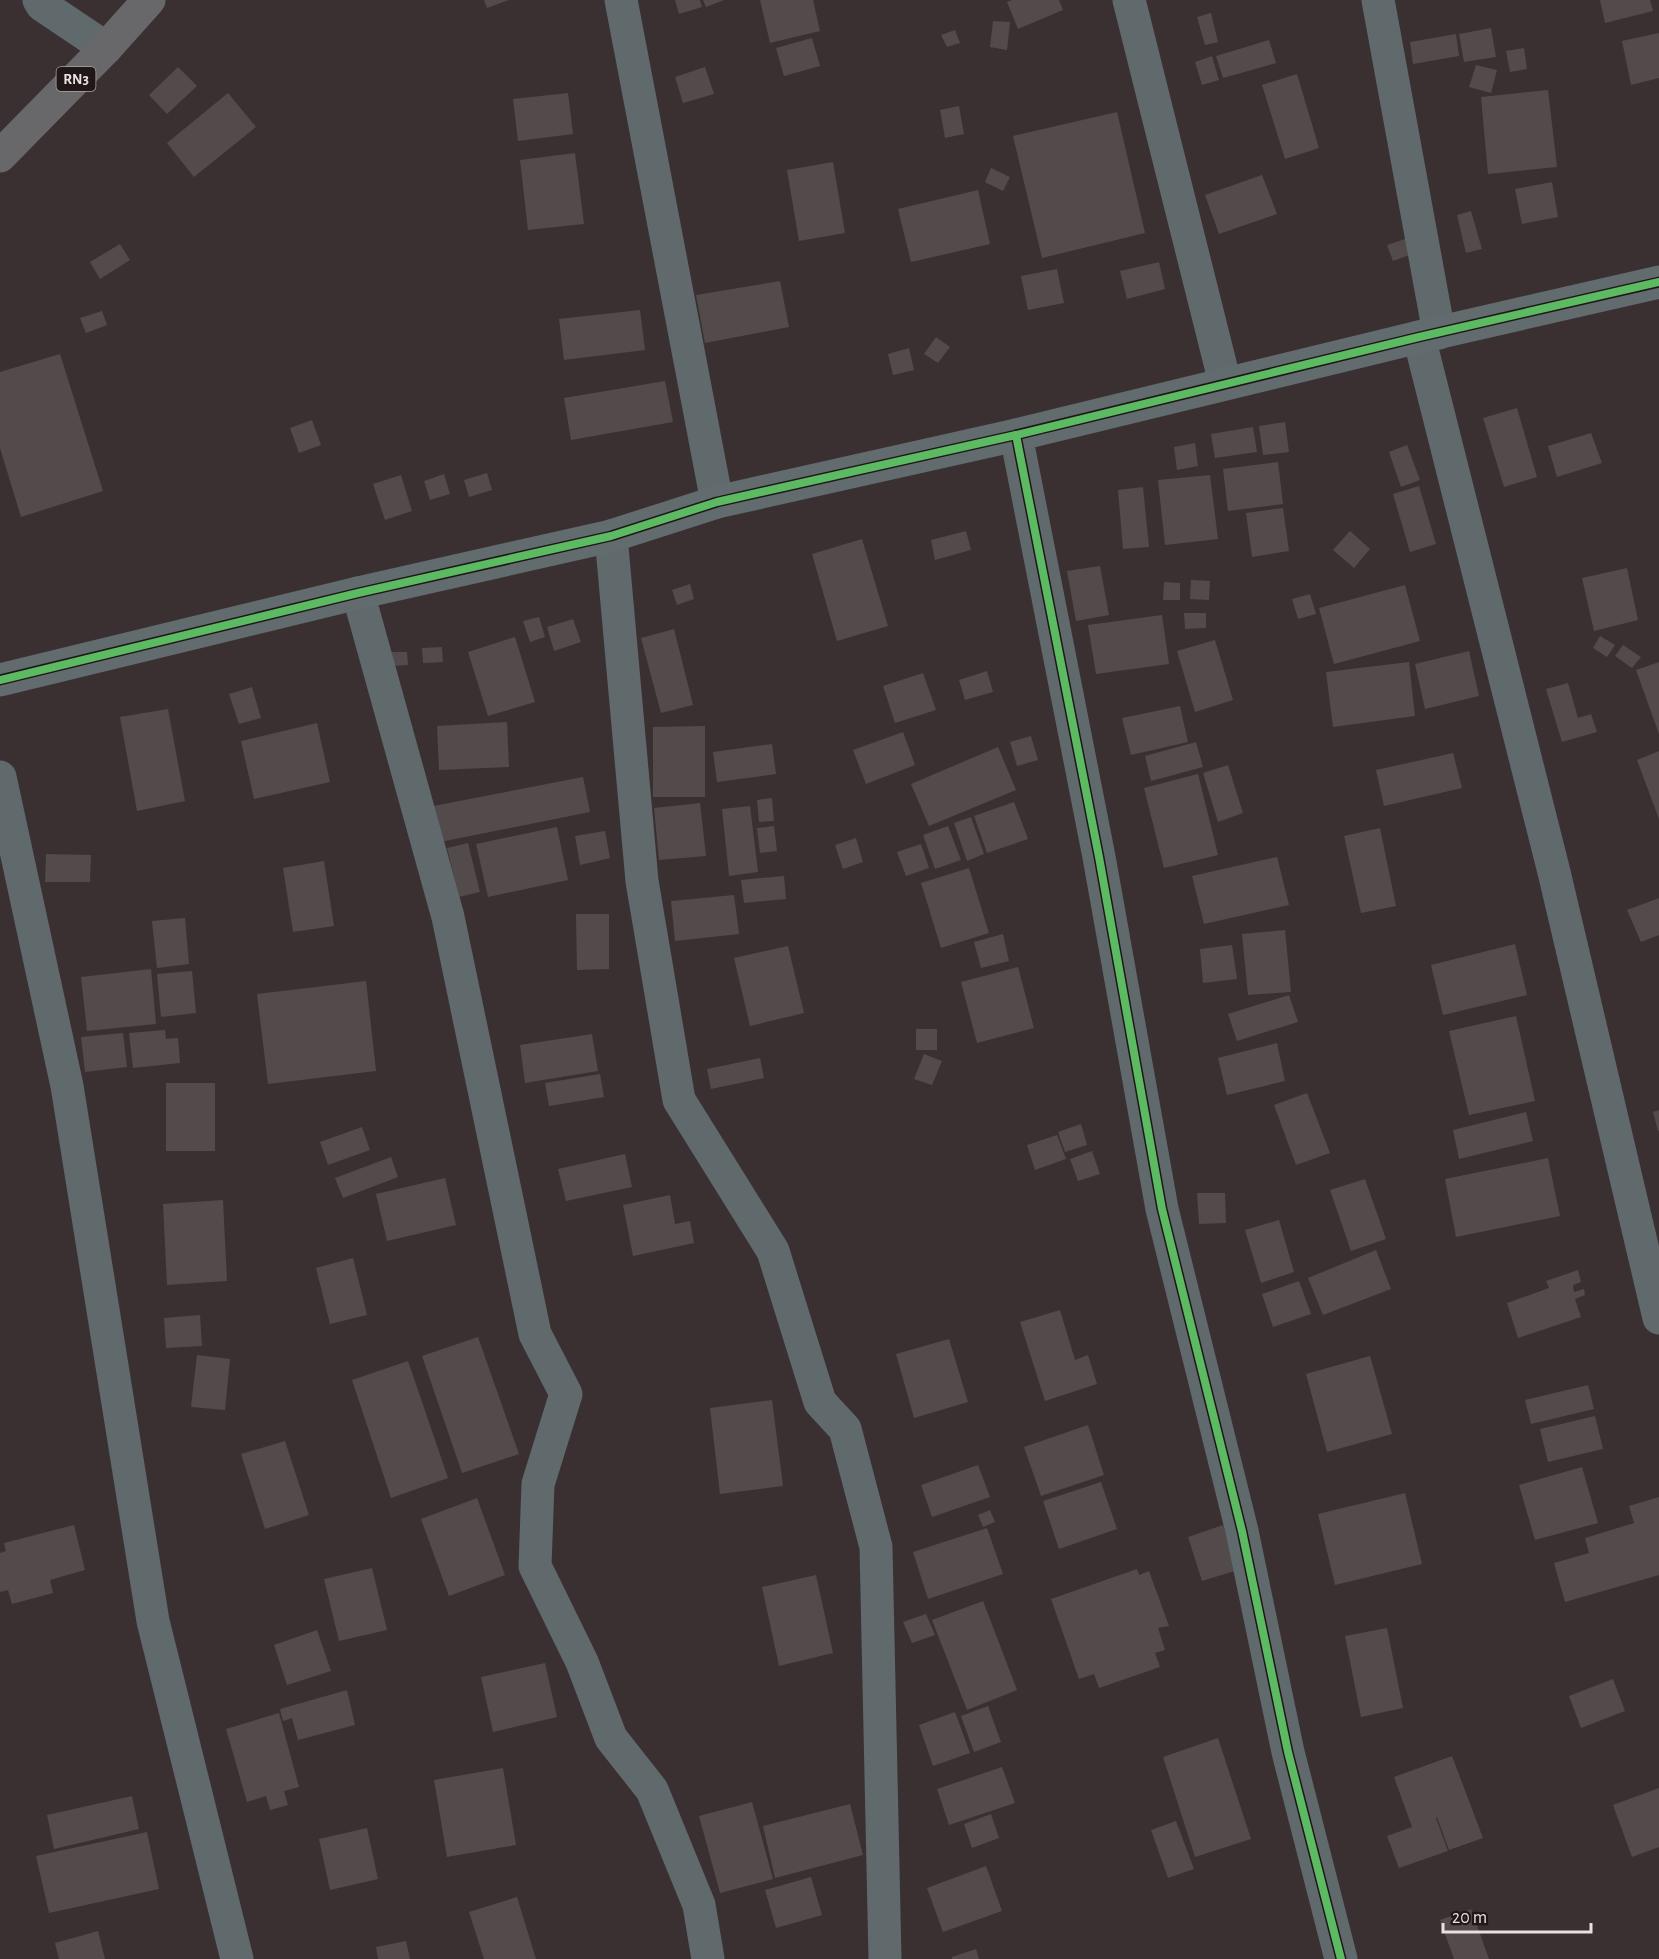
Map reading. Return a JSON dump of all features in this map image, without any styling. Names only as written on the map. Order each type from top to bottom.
[{"type":"highway","name":"RN3","points":[[0,156],[106,48],[149,0]]},
{"type":"street","points":[[39,0],[42,5],[106,48]]},
{"type":"street","points":[[621,0],[717,502]]},
{"type":"street","points":[[1130,0],[1225,383]]},
{"type":"street","points":[[1377,0],[1429,335],[1659,1318]]},
{"type":"street","points":[[0,680],[358,593],[612,536],[717,502],[1016,435],[1225,383],[1659,282]]},
{"type":"street","points":[[1016,435],[1099,857],[1162,1209],[1242,1531],[1288,1752],[1341,1959]]},
{"type":"street","points":[[612,536],[642,881],[679,1100],[773,1251],[820,1402],[845,1429],[876,1546],[885,1959]]},
{"type":"street","points":[[358,593],[448,917],[535,1334],[566,1394],[538,1484],[535,1566],[582,1662],[611,1738],[652,1790],[699,1905],[708,1959]]},
{"type":"street","points":[[0,777],[67,1086],[153,1621],[237,1959]]},
{"type":"building","points":[[484,0],[509,0],[487,8]]},
{"type":"building","points":[[675,0],[700,0],[702,7],[679,14]]},
{"type":"building","points":[[703,0],[724,0],[706,7]]},
{"type":"building","points":[[760,0],[813,0],[820,31],[770,43]]},
{"type":"building","points":[[1012,0],[1059,0],[1063,10],[1018,29],[1007,2]]},
{"type":"building","points":[[1600,0],[1650,0],[1653,11],[1605,23]]},
{"type":"building","points":[[1211,13],[1218,42],[1205,45],[1197,17]]},
{"type":"building","points":[[993,21],[1010,22],[1007,50],[990,47]]},
{"type":"building","points":[[1491,28],[1496,57],[1464,62],[1459,34]]},
{"type":"building","points":[[955,30],[960,43],[947,47],[941,35]]},
{"type":"building","points":[[1659,33],[1659,78],[1631,85],[1622,41]]},
{"type":"building","points":[[1456,34],[1459,56],[1413,64],[1410,42]]},
{"type":"building","points":[[812,38],[820,66],[784,76],[776,48]]},
{"type":"building","points":[[1269,40],[1276,63],[1223,78],[1216,56]]},
{"type":"building","points":[[1524,48],[1527,69],[1510,72],[1506,51]]},
{"type":"building","points":[[1212,56],[1219,80],[1202,85],[1195,62]]},
{"type":"building","points":[[1476,65],[1497,70],[1491,93],[1469,87]]},
{"type":"building","points":[[178,67],[197,86],[167,114],[149,95]]},
{"type":"building","points":[[705,67],[714,94],[683,103],[675,77]]},
{"type":"building","points":[[1297,74],[1319,148],[1285,159],[1262,85]]},
{"type":"building","points":[[1548,90],[1557,167],[1488,174],[1481,97]]},
{"type":"building","points":[[228,93],[256,127],[194,177],[167,143]]},
{"type":"building","points":[[568,93],[573,134],[518,141],[513,99]]},
{"type":"building","points":[[959,106],[964,134],[945,138],[940,110]]},
{"type":"building","points":[[1117,112],[1145,233],[1042,258],[1013,136]]},
{"type":"building","points":[[575,153],[584,224],[528,230],[520,160]]},
{"type":"building","points":[[833,162],[845,233],[799,241],[787,170]]},
{"type":"building","points":[[991,168],[1010,177],[1003,191],[985,182]]},
{"type":"building","points":[[1262,175],[1277,214],[1219,234],[1205,195]]},
{"type":"building","points":[[1552,182],[1558,217],[1522,224],[1515,189]]},
{"type":"building","points":[[978,190],[990,244],[911,262],[898,209]]},
{"type":"building","points":[[1471,211],[1482,249],[1466,253],[1457,215]]},
{"type":"building","points":[[1411,237],[1415,253],[1393,261],[1387,245]]},
{"type":"building","points":[[120,244],[130,260],[100,279],[90,262]]},
{"type":"building","points":[[1159,262],[1165,289],[1127,299],[1120,271]]},
{"type":"building","points":[[1057,269],[1064,303],[1028,310],[1021,276]]},
{"type":"building","points":[[780,281],[789,327],[705,343],[696,295]]},
{"type":"building","points":[[640,310],[645,350],[564,360],[559,319]]},
{"type":"building","points":[[102,311],[107,325],[86,333],[80,318]]},
{"type":"building","points":[[936,337],[950,347],[938,363],[924,354]]},
{"type":"building","points":[[909,348],[914,370],[893,375],[888,354]]},
{"type":"building","points":[[60,354],[103,491],[21,517],[0,448],[0,372]]},
{"type":"building","points":[[665,381],[673,422],[571,440],[564,398]]},
{"type":"building","points":[[1517,408],[1537,477],[1504,487],[1483,418]]},
{"type":"building","points":[[312,420],[321,445],[299,453],[290,428]]},
{"type":"building","points":[[1285,422],[1289,452],[1263,455],[1259,426]]},
{"type":"building","points":[[1253,427],[1257,452],[1215,458],[1211,434]]},
{"type":"building","points":[[1591,433],[1602,463],[1557,477],[1548,446]]},
{"type":"building","points":[[1195,443],[1198,466],[1177,470],[1174,447]]},
{"type":"building","points":[[1407,445],[1420,480],[1401,487],[1389,452]]},
{"type":"building","points":[[1278,462],[1283,504],[1228,511],[1223,469]]},
{"type":"building","points":[[487,473],[492,490],[469,497],[464,480]]},
{"type":"building","points":[[444,474],[450,494],[430,500],[424,481]]},
{"type":"building","points":[[401,475],[412,511],[385,520],[373,484]]},
{"type":"building","points":[[1210,475],[1218,539],[1165,545],[1158,480]]},
{"type":"building","points":[[1419,486],[1436,544],[1410,552],[1393,494]]},
{"type":"building","points":[[1143,487],[1149,547],[1123,549],[1118,490]]},
{"type":"building","points":[[1283,508],[1289,551],[1252,557],[1246,513]]},
{"type":"building","points":[[966,531],[971,550],[935,560],[931,540]]},
{"type":"building","points":[[1350,531],[1370,549],[1354,568],[1333,550]]},
{"type":"building","points":[[862,539],[888,626],[837,641],[812,554]]},
{"type":"building","points":[[1100,566],[1109,615],[1076,621],[1067,571]]},
{"type":"building","points":[[1627,568],[1638,620],[1594,631],[1582,578]]},
{"type":"building","points":[[1191,580],[1210,581],[1209,600],[1190,599]]},
{"type":"building","points":[[1164,582],[1180,583],[1180,600],[1163,600]]},
{"type":"building","points":[[690,584],[694,599],[677,605],[672,590]]},
{"type":"building","points":[[1405,585],[1420,641],[1334,664],[1319,608]]},
{"type":"building","points":[[1310,594],[1316,614],[1298,619],[1292,599]]},
{"type":"building","points":[[1184,613],[1206,613],[1206,628],[1185,629]]},
{"type":"building","points":[[1162,615],[1169,664],[1096,674],[1088,625]]},
{"type":"building","points":[[539,617],[545,637],[530,642],[523,621]]},
{"type":"building","points":[[573,619],[581,642],[554,651],[547,627]]},
{"type":"building","points":[[674,629],[693,705],[661,713],[641,638]]},
{"type":"building","points":[[1600,636],[1615,645],[1607,657],[1593,648]]},
{"type":"building","points":[[515,637],[535,702],[488,716],[468,652]]},
{"type":"building","points":[[1215,640],[1233,700],[1195,712],[1177,651]]},
{"type":"building","points":[[1623,645],[1641,657],[1632,668],[1615,656]]},
{"type":"building","points":[[442,647],[443,662],[423,663],[422,648]]},
{"type":"building","points":[[1469,651],[1479,696],[1425,709],[1415,664]]},
{"type":"building","points":[[391,652],[407,652],[408,665],[391,666]]},
{"type":"building","points":[[1409,662],[1415,716],[1333,727],[1326,672]]},
{"type":"building","points":[[1659,662],[1659,734],[1636,670]]},
{"type":"building","points":[[987,671],[993,692],[965,700],[959,680]]},
{"type":"building","points":[[923,673],[936,710],[895,723],[883,686]]},
{"type":"building","points":[[1568,683],[1578,718],[1591,714],[1597,732],[1562,742],[1546,689]]},
{"type":"building","points":[[252,687],[261,718],[239,724],[229,694]]},
{"type":"building","points":[[1180,706],[1188,742],[1131,755],[1122,718]]},
{"type":"building","points":[[168,709],[185,801],[137,811],[120,717]]},
{"type":"building","points":[[507,722],[509,767],[439,770],[437,726]]},
{"type":"building","points":[[317,723],[330,782],[254,799],[241,741]]},
{"type":"building","points":[[705,726],[705,797],[653,797],[653,727]]},
{"type":"building","points":[[903,732],[915,765],[866,784],[853,750]]},
{"type":"building","points":[[1031,736],[1038,760],[1017,766],[1010,742]]},
{"type":"building","points":[[1196,742],[1203,767],[1151,781],[1145,756]]},
{"type":"building","points":[[772,744],[776,774],[717,782],[713,752]]},
{"type":"building","points":[[998,747],[1016,790],[929,826],[911,784]]},
{"type":"building","points":[[1659,751],[1659,819],[1637,760]]},
{"type":"building","points":[[1453,753],[1462,788],[1384,806],[1376,770]]},
{"type":"building","points":[[1228,765],[1243,813],[1218,822],[1203,773]]},
{"type":"building","points":[[1198,774],[1218,855],[1164,868],[1144,788]]},
{"type":"building","points":[[583,777],[590,812],[430,844],[423,808]]},
{"type":"building","points":[[772,798],[774,821],[759,822],[757,800]]},
{"type":"building","points":[[1014,802],[1028,839],[987,853],[974,816]]},
{"type":"building","points":[[700,803],[706,856],[659,860],[654,808]]},
{"type":"building","points":[[750,806],[758,872],[729,876],[722,809]]},
{"type":"building","points":[[971,817],[984,854],[967,861],[954,823]]},
{"type":"building","points":[[774,826],[777,851],[760,853],[757,828]]},
{"type":"building","points":[[948,826],[961,860],[935,869],[923,835]]},
{"type":"building","points":[[557,827],[568,880],[488,897],[476,844]]},
{"type":"building","points":[[1380,828],[1396,906],[1361,913],[1344,836]]},
{"type":"building","points":[[605,831],[610,858],[580,865],[575,836]]},
{"type":"building","points":[[856,838],[863,862],[843,869],[835,845]]},
{"type":"building","points":[[468,843],[480,892],[459,897],[447,848]]},
{"type":"building","points":[[921,844],[929,868],[906,876],[897,852]]},
{"type":"building","points":[[46,854],[91,855],[90,882],[45,882]]},
{"type":"building","points":[[1277,857],[1289,905],[1204,924],[1192,876]]},
{"type":"building","points":[[324,861],[334,926],[293,932],[283,868]]},
{"type":"building","points":[[969,868],[989,933],[941,948],[921,883]]},
{"type":"building","points":[[784,876],[786,899],[744,903],[741,880]]},
{"type":"building","points":[[734,895],[739,934],[675,941],[671,901]]},
{"type":"building","points":[[1659,898],[1659,935],[1641,942],[1627,910]]},
{"type":"building","points":[[576,914],[609,914],[609,969],[577,970]]},
{"type":"building","points":[[185,918],[189,964],[157,968],[152,921]]},
{"type":"building","points":[[1285,930],[1291,992],[1248,995],[1242,934]]},
{"type":"building","points":[[1003,934],[1009,961],[981,968],[974,942]]},
{"type":"building","points":[[1515,944],[1527,995],[1443,1015],[1431,965]]},
{"type":"building","points":[[1232,945],[1237,979],[1203,983],[1200,949]]},
{"type":"building","points":[[788,946],[804,1013],[750,1026],[734,958]]},
{"type":"building","points":[[1018,967],[1034,1028],[977,1043],[961,982]]},
{"type":"building","points":[[151,969],[156,1024],[87,1031],[81,977]]},
{"type":"building","points":[[192,971],[196,1013],[161,1017],[157,974]]},
{"type":"building","points":[[366,981],[376,1071],[268,1084],[257,994]]},
{"type":"building","points":[[1289,995],[1298,1022],[1237,1041],[1228,1014]]},
{"type":"building","points":[[1516,1016],[1535,1101],[1469,1115],[1449,1031]]},
{"type":"building","points":[[916,1029],[937,1029],[937,1050],[916,1050]]},
{"type":"building","points":[[165,1030],[166,1039],[178,1038],[180,1063],[133,1068],[129,1033]]},
{"type":"building","points":[[123,1033],[127,1067],[85,1072],[81,1037]]},
{"type":"building","points":[[592,1034],[598,1071],[525,1083],[520,1045]]},
{"type":"building","points":[[1277,1043],[1285,1081],[1227,1095],[1218,1058]]},
{"type":"building","points":[[924,1054],[942,1061],[932,1085],[914,1079]]},
{"type":"building","points":[[760,1058],[764,1078],[711,1089],[707,1069]]},
{"type":"building","points":[[600,1074],[604,1097],[549,1106],[545,1083]]},
{"type":"building","points":[[166,1083],[215,1083],[215,1151],[166,1151]]},
{"type":"building","points":[[1307,1093],[1330,1153],[1296,1165],[1274,1105]]},
{"type":"building","points":[[1659,1110],[1659,1131],[1658,1131],[1653,1112]]},
{"type":"building","points":[[1526,1112],[1533,1141],[1459,1159],[1453,1130]]},
{"type":"building","points":[[1081,1124],[1087,1145],[1065,1152],[1058,1132]]},
{"type":"building","points":[[362,1127],[370,1150],[328,1165],[320,1142]]},
{"type":"building","points":[[1057,1135],[1066,1159],[1035,1170],[1027,1145]]},
{"type":"building","points":[[1092,1151],[1100,1174],[1078,1181],[1070,1159]]},
{"type":"building","points":[[625,1154],[632,1187],[566,1201],[558,1169]]},
{"type":"building","points":[[391,1157],[398,1177],[343,1198],[335,1178]]},
{"type":"building","points":[[1548,1158],[1560,1216],[1456,1237],[1445,1179]]},
{"type":"building","points":[[445,1178],[456,1225],[387,1241],[376,1194]]},
{"type":"building","points":[[1365,1179],[1386,1239],[1351,1251],[1330,1190]]},
{"type":"building","points":[[1197,1193],[1225,1193],[1226,1223],[1199,1224]]},
{"type":"building","points":[[670,1195],[675,1224],[690,1221],[694,1243],[633,1256],[623,1205]]},
{"type":"building","points":[[223,1200],[227,1281],[167,1285],[163,1204]]},
{"type":"building","points":[[1279,1220],[1294,1272],[1261,1283],[1245,1230]]},
{"type":"building","points":[[1376,1250],[1391,1289],[1323,1315],[1308,1278]]},
{"type":"building","points":[[353,1258],[367,1315],[330,1324],[316,1268]]},
{"type":"building","points":[[1578,1270],[1581,1282],[1573,1285],[1574,1292],[1584,1289],[1585,1295],[1575,1299],[1581,1317],[1518,1338],[1507,1303],[1549,1288],[1546,1281]]},
{"type":"building","points":[[1299,1281],[1311,1314],[1273,1327],[1262,1294]]},
{"type":"building","points":[[1060,1310],[1075,1360],[1088,1355],[1097,1384],[1045,1401],[1020,1322]]},
{"type":"building","points":[[200,1315],[202,1346],[166,1348],[164,1318]]},
{"type":"building","points":[[478,1337],[519,1454],[462,1473],[422,1356]]},
{"type":"building","points":[[949,1339],[968,1402],[914,1418],[896,1354]]},
{"type":"building","points":[[197,1355],[230,1359],[225,1410],[191,1407]]},
{"type":"building","points":[[1370,1356],[1392,1434],[1327,1452],[1306,1374]]},
{"type":"building","points":[[408,1361],[448,1478],[391,1498],[352,1380]]},
{"type":"building","points":[[1588,1385],[1594,1409],[1531,1424],[1525,1400]]},
{"type":"building","points":[[772,1400],[783,1486],[720,1494],[710,1408]]},
{"type":"building","points":[[1595,1416],[1603,1449],[1548,1462],[1540,1429]]},
{"type":"building","points":[[1088,1425],[1104,1475],[1041,1496],[1024,1447]]},
{"type":"building","points":[[285,1441],[309,1515],[265,1529],[241,1454]]},
{"type":"building","points":[[978,1465],[990,1497],[932,1517],[921,1485]]},
{"type":"building","points":[[1582,1467],[1598,1523],[1535,1540],[1519,1485]]},
{"type":"building","points":[[1101,1482],[1117,1529],[1059,1549],[1043,1501]]},
{"type":"building","points":[[1405,1493],[1422,1564],[1335,1585],[1318,1514]]},
{"type":"building","points":[[1659,1497],[1659,1575],[1565,1602],[1554,1563],[1589,1553],[1585,1538],[1634,1523],[1629,1506]]},
{"type":"building","points":[[477,1498],[505,1575],[449,1596],[421,1519]]},
{"type":"building","points":[[990,1510],[995,1522],[983,1527],[978,1515]]},
{"type":"building","points":[[74,1525],[85,1570],[50,1580],[53,1593],[12,1604],[8,1590],[0,1592],[0,1553],[6,1551],[4,1543]]},
{"type":"building","points":[[1223,1525],[1238,1570],[1202,1581],[1188,1537]]},
{"type":"building","points":[[987,1528],[1003,1574],[928,1599],[913,1552]]},
{"type":"building","points":[[372,1568],[387,1630],[339,1641],[324,1579]]},
{"type":"building","points":[[1137,1569],[1139,1575],[1149,1571],[1169,1626],[1158,1628],[1165,1650],[1155,1653],[1160,1667],[1099,1688],[1094,1674],[1079,1679],[1051,1599]]},
{"type":"building","points":[[816,1575],[833,1653],[779,1666],[762,1587]]},
{"type":"building","points":[[983,1601],[1017,1690],[967,1710],[932,1620]]},
{"type":"building","points":[[926,1614],[935,1635],[912,1643],[903,1622]]},
{"type":"building","points":[[1387,1628],[1403,1708],[1361,1717],[1345,1636]]},
{"type":"building","points":[[317,1630],[331,1671],[287,1685],[274,1645]]},
{"type":"building","points":[[545,1663],[557,1717],[493,1732],[481,1677]]},
{"type":"building","points":[[1613,1679],[1625,1711],[1581,1728],[1569,1696]]},
{"type":"building","points":[[347,1690],[355,1725],[298,1740],[292,1718],[283,1721],[280,1709]]},
{"type":"building","points":[[988,1706],[1001,1742],[974,1752],[961,1716]]},
{"type":"building","points":[[955,1712],[970,1753],[933,1766],[919,1725]]},
{"type":"building","points":[[279,1713],[299,1787],[284,1791],[288,1805],[270,1810],[266,1796],[247,1802],[226,1729]]},
{"type":"building","points":[[1218,1738],[1251,1839],[1195,1857],[1163,1757]]},
{"type":"building","points":[[1452,1756],[1483,1838],[1449,1850],[1437,1817],[1448,1851],[1399,1868],[1387,1836],[1412,1827],[1394,1777]]},
{"type":"building","points":[[1002,1767],[1015,1803],[949,1825],[937,1789]]},
{"type":"building","points":[[503,1768],[516,1845],[447,1857],[434,1780]]},
{"type":"building","points":[[1659,1788],[1659,1847],[1632,1857],[1613,1805]]},
{"type":"building","points":[[132,1796],[139,1829],[54,1849],[47,1815]]},
{"type":"building","points":[[752,1802],[773,1879],[720,1893],[699,1816]]},
{"type":"building","points":[[850,1804],[863,1855],[775,1878],[763,1826]]},
{"type":"building","points":[[991,1814],[999,1838],[972,1848],[964,1824]]},
{"type":"building","points":[[1176,1821],[1194,1869],[1168,1878],[1151,1830]]},
{"type":"building","points":[[367,1828],[378,1879],[330,1890],[319,1839]]},
{"type":"building","points":[[147,1832],[159,1889],[49,1913],[36,1856]]},
{"type":"building","points":[[986,1866],[1002,1911],[943,1932],[927,1888]]},
{"type":"building","points":[[811,1877],[822,1915],[776,1928],[765,1890]]},
{"type":"building","points":[[517,1897],[536,1959],[484,1959],[469,1912]]},
{"type":"building","points":[[1471,1909],[1489,1959],[1454,1959],[1440,1920]]},
{"type":"building","points":[[98,1931],[105,1959],[59,1959],[55,1943]]},
{"type":"building","points":[[406,1941],[410,1959],[378,1959],[376,1947]]},
{"type":"building","points":[[976,1949],[979,1959],[952,1959],[952,1957]]},
{"type":"cycle path","points":[[0,680],[358,593],[611,536],[717,502],[1016,435],[1419,337],[1659,282]]},
{"type":"cycle path","points":[[1016,435],[1099,857],[1162,1209],[1242,1531],[1288,1752],[1341,1959]]}]
